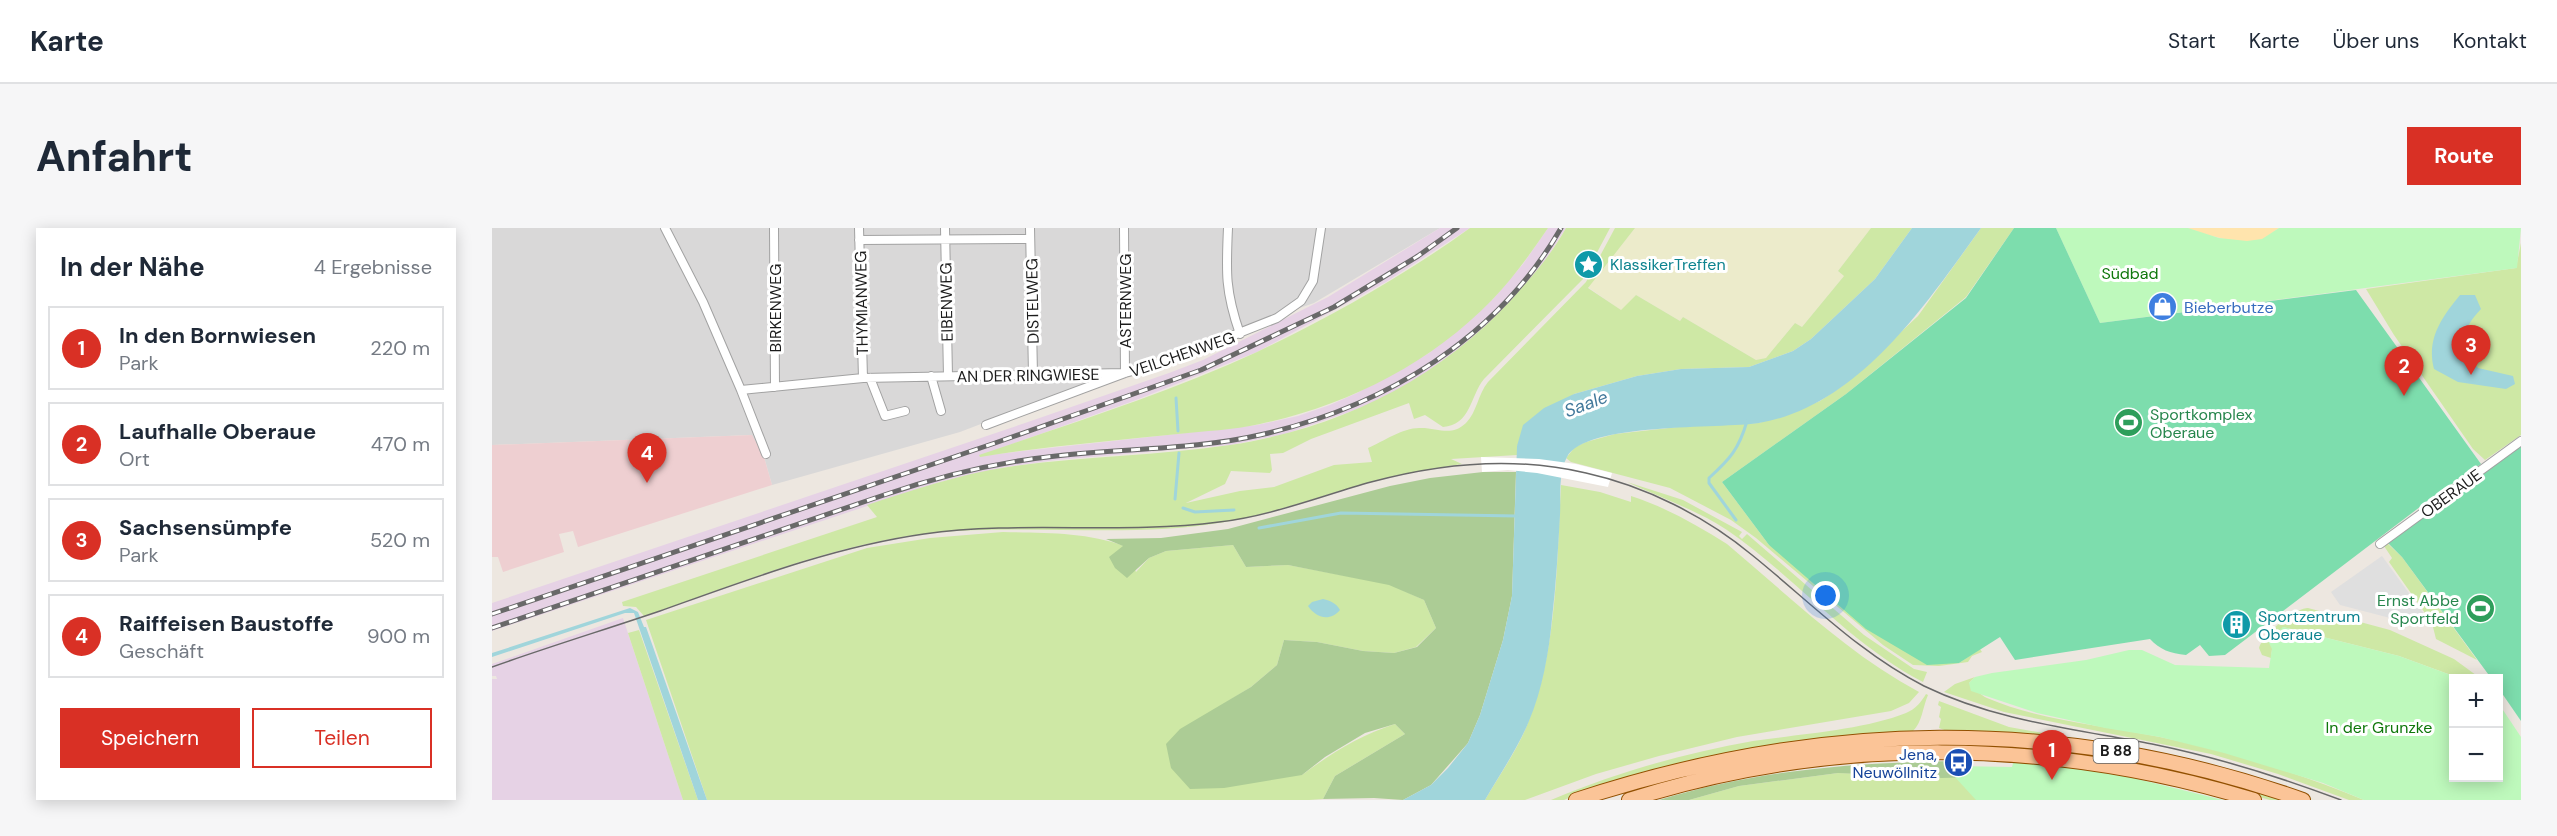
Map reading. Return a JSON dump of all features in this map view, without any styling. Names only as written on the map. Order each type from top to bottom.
[{"type":"main road","name":"B 88","points":[[1575,800],[1679,769],[1746,755],[1828,743],[1923,737],[2015,740],[2097,748],[2188,766],[2303,800]]},
{"type":"main road","name":"B 88","points":[[1629,800],[1711,778],[1782,764],[1860,755],[1923,752],[2008,753],[2097,763],[2178,779],[2254,800]]},
{"type":"street","points":[[664,228],[706,310],[766,454]]},
{"type":"street","name":"BIRKENWEG","points":[[774,228],[775,387]]},
{"type":"street","name":"THYMIANWEG","points":[[859,228],[866,378]]},
{"type":"street","name":"EIBENWEG","points":[[945,228],[948,376]]},
{"type":"street","name":"DISTELWEG","points":[[1030,228],[1033,374]]},
{"type":"street","name":"ASTERNWEG","points":[[1124,228],[1125,374]]},
{"type":"street","points":[[1228,228],[1226,278],[1230,305],[1240,334]]},
{"type":"street","name":"VEILCHENWEG","points":[[986,425],[1125,374],[1163,363],[1277,318],[1301,302],[1313,281],[1321,228]]},
{"type":"street","points":[[859,240],[1030,238]]},
{"type":"street","name":"AN DER RINGWIESE","points":[[741,390],[866,378],[1125,374]]},
{"type":"street","name":"AN DER RINGWIESE","points":[[931,376],[941,411]]},
{"type":"street","points":[[866,378],[885,416],[905,411]]},
{"type":"street","name":"OBERAUE","points":[[2380,544],[2521,441]]},
{"type":"shaded area","points":[[492,228],[1440,228],[1314,303],[1133,366],[960,432],[772,485],[764,457],[751,435],[492,445]]},
{"type":"shaded area","points":[[1440,228],[1470,228],[1386,282],[1257,352],[1136,400],[979,456],[1257,425],[1298,416],[1330,405],[1357,393],[1429,353],[1493,299],[1523,264],[1548,228],[1566,228],[1543,264],[1503,311],[1462,347],[1404,388],[1361,408],[1285,434],[1230,445],[1056,460],[1005,467],[939,482],[492,631],[492,603],[1031,421],[1203,360],[1328,297]]},
{"type":"shaded area","points":[[752,435],[764,457],[772,485],[578,547],[573,531],[559,534],[564,552],[503,572],[498,557],[492,557],[492,445]]},
{"type":"shaded area","points":[[2382,556],[2424,614],[2411,624],[2403,613],[2394,619],[2340,605],[2331,592]]},
{"type":"shaded area","points":[[623,618],[683,800],[492,800],[492,679],[497,679],[496,676],[492,676],[492,664]]},
{"type":"green space","points":[[1470,228],[1548,228],[1507,283],[1468,323],[1414,363],[1355,394],[1292,416],[1250,426],[980,457],[979,455],[1154,394],[1257,352],[1367,294]]},
{"type":"green space","points":[[1566,228],[1610,228],[1583,279],[1484,379],[1469,409],[1459,421],[1443,427],[1425,415],[1414,419],[1409,403],[1311,439],[1283,453],[1270,454],[1272,470],[1270,473],[1231,471],[1225,484],[1186,503],[1240,491],[1274,487],[1334,465],[1372,462],[1368,448],[1414,428],[1450,431],[1460,427],[1470,419],[1488,382],[1586,282],[1615,228],[1635,228],[1588,288],[1621,310],[1636,295],[1680,321],[1683,317],[1756,360],[1766,358],[1795,323],[1802,327],[1844,276],[1838,271],[1871,228],[1912,228],[1875,279],[1811,339],[1793,351],[1749,367],[1681,369],[1637,376],[1574,394],[1517,446],[1517,455],[1451,459],[1462,464],[1384,478],[1281,509],[1225,522],[1188,527],[1115,530],[968,530],[894,538],[785,567],[644,616],[636,607],[623,606],[622,602],[877,517],[867,505],[954,478],[1035,463],[1174,452],[1230,445],[1273,437],[1355,410],[1430,370],[1464,344],[1526,283],[1548,257]]},
{"type":"green space","points":[[1635,228],[1871,228],[1838,271],[1844,276],[1802,327],[1795,323],[1766,358],[1756,360],[1683,317],[1680,321],[1636,295],[1622,311],[1588,287]]},
{"type":"green space","points":[[1981,228],[2014,228],[1966,297],[1846,394],[1722,482],[1769,545],[1959,663],[1980,649],[1982,652],[1972,656],[1968,662],[1939,666],[1913,665],[1883,645],[1756,538],[1731,520],[1670,488],[1571,462],[1566,458],[1575,447],[1615,434],[1687,426],[1759,423],[1820,401],[1845,384],[1918,316]]},
{"type":"green space","name":"Sportkomplex Oberaue","points":[[2014,228],[2056,228],[2100,323],[2356,290],[2481,464],[2433,497],[2225,655],[2209,656],[2200,645],[2186,655],[2175,653],[2162,648],[2150,639],[2015,660],[2000,637],[1959,663],[1927,665],[1866,629],[1769,545],[1722,482],[1846,394],[1966,298]]},
{"type":"green space","name":"Südbad","points":[[2056,228],[2188,228],[2219,238],[2247,241],[2262,239],[2279,228],[2521,228],[2517,268],[2100,323]]},
{"type":"green space","points":[[2521,243],[2521,435],[2485,460],[2473,449],[2394,335],[2366,289],[2516,268]]},
{"type":"green space","name":"Ernst Abbe Sportfeld","points":[[2521,446],[2521,721],[2503,695],[2503,674],[2488,674],[2402,557],[2388,543]]},
{"type":"green space","points":[[1483,472],[1516,472],[1512,596],[1503,640],[1480,715],[1468,743],[1431,785],[1403,800],[1323,799],[1335,776],[1405,734],[1395,724],[1365,733],[1325,757],[1302,775],[1224,788],[1190,789],[1171,768],[1166,744],[1180,729],[1251,687],[1277,665],[1284,640],[1317,642],[1363,651],[1394,653],[1417,647],[1436,628],[1424,600],[1389,585],[1288,565],[1246,567],[1233,545],[1166,551],[1149,558],[1127,578],[1115,568],[1109,557],[1123,546],[1106,539],[1161,538],[1228,529],[1390,486],[1430,478]]},
{"type":"green space","points":[[1627,482],[1683,500],[1742,532],[1739,536],[1742,539],[1747,534],[1864,635],[1914,669],[1927,672],[1923,682],[1896,666],[1846,629],[1752,548],[1727,530],[1690,510]]},
{"type":"green space","points":[[1561,485],[1600,492],[1631,502],[1631,496],[1644,500],[1704,530],[1727,544],[1843,642],[1867,660],[1919,692],[1909,703],[1891,711],[1737,737],[1596,774],[1525,800],[1485,800],[1525,730],[1545,664],[1554,604]]},
{"type":"green space","points":[[1003,532],[1065,534],[1110,541],[1124,546],[1136,572],[1149,558],[1166,551],[1233,545],[1246,567],[1288,565],[1389,584],[1424,600],[1436,628],[1416,647],[1394,653],[1363,651],[1317,642],[1284,640],[1277,665],[1251,687],[1217,708],[1302,775],[1347,745],[1382,728],[1395,724],[1405,734],[1335,776],[1323,799],[707,800],[646,620],[867,548],[930,538]]},
{"type":"green space","points":[[2387,543],[2402,557],[2477,660],[2436,639],[2432,623],[2389,562],[2392,558],[2384,546]]},
{"type":"green space","points":[[2308,608],[2390,630],[2454,659],[2475,674],[2449,674],[2399,656],[2283,627],[2272,649],[2271,658],[2262,655],[2259,648],[2266,636],[2287,617]]},
{"type":"green space","name":"In der Grunzke","points":[[2283,627],[2399,656],[2449,674],[2449,782],[2503,782],[2503,710],[2521,737],[2521,800],[2364,800],[2323,783],[2224,753],[2160,737],[2037,713],[1971,691],[1969,683],[1975,677],[1992,673],[2086,660],[2129,650],[2142,650],[2175,665],[2269,668],[2272,649],[2268,641]]},
{"type":"green space","points":[[639,630],[698,800],[683,800],[628,633]]},
{"type":"green space","points":[[1975,677],[1969,683],[1980,693],[2008,706],[2050,717],[2212,749],[2289,772],[2364,800],[2349,800],[2278,774],[2211,754],[2004,712],[1944,692],[1955,684]]},
{"type":"green space","points":[[1926,694],[1928,695],[1920,719],[1913,731],[1844,736],[1578,794],[1564,800],[1551,800],[1625,773],[1701,751],[1871,724],[1889,719],[1913,709]]},
{"type":"green space","points":[[1939,701],[2009,727],[2111,745],[2281,787],[2316,800],[2280,788],[2042,737],[1947,731],[1939,728],[1941,707],[1938,705]]},
{"type":"green space","points":[[1935,744],[2013,744],[2082,751],[2183,772],[2283,800],[2270,800],[2228,788],[2091,758],[2045,751]]},
{"type":"green space","points":[[2014,760],[2113,773],[2223,800],[1976,800],[1954,776],[1956,766],[2012,767]]},
{"type":"green space","points":[[1953,761],[1958,767],[2114,773],[1942,778],[1838,773],[1739,786],[1689,800],[1659,800],[1732,782],[1804,770]]},
{"type":"green space","points":[[1838,773],[1957,777],[1978,800],[1689,800],[1739,786]]},
{"type":"sand","points":[[2188,228],[2279,228],[2263,239],[2246,242],[2215,237]]},
{"type":"water","name":"Saale","points":[[1912,228],[1981,228],[1913,319],[1887,348],[1859,374],[1828,396],[1795,413],[1759,423],[1656,429],[1599,438],[1579,446],[1567,457],[1561,478],[1557,567],[1549,645],[1538,697],[1525,731],[1485,800],[1403,800],[1431,785],[1448,768],[1468,743],[1480,715],[1503,640],[1512,596],[1517,446],[1523,425],[1544,408],[1574,394],[1637,376],[1681,369],[1749,367],[1793,351],[1811,339],[1875,279]]},
{"type":"water","points":[[2460,295],[2475,295],[2481,309],[2466,331],[2468,352],[2478,368],[2513,376],[2515,384],[2506,389],[2458,382],[2434,369],[2432,348],[2437,329]]},
{"type":"water","points":[[1323,599],[1333,603],[1340,610],[1332,616],[1323,617],[1308,606],[1312,602]]},
{"type":"water","points":[[630,608],[638,612],[646,627],[707,800],[698,800],[634,613],[625,613],[492,657],[492,653]]},
{"type":"pier","points":[[1481,457],[1539,459],[1576,464],[1612,473],[1608,487],[1537,473],[1508,470],[1482,472]]},
{"type":"waterway","points":[[1176,398],[1178,431]]},
{"type":"waterway","points":[[1736,520],[1709,483],[1709,478],[1733,453],[1747,421]]},
{"type":"waterway","points":[[1175,499],[1179,453]]},
{"type":"waterway","points":[[1183,508],[1195,512],[1234,510]]},
{"type":"waterway","points":[[1259,528],[1341,513],[1517,516]]},
{"type":"tram line","points":[[492,667],[790,566],[890,540],[961,530],[1182,526],[1219,522],[1277,510],[1397,475],[1451,466],[1505,463],[1586,473],[1630,486],[1674,504],[1734,541],[1878,658],[1900,673],[1951,698],[2007,716],[2152,744],[2224,761],[2341,800]]},
{"type":"railway","points":[[492,614],[995,443],[1201,370],[1334,307],[1418,256],[1457,228]]},
{"type":"railway","points":[[492,628],[884,495],[948,476],[991,466],[1082,453],[1213,443],[1264,434],[1309,422],[1395,386],[1434,362],[1471,334],[1505,303],[1535,267],[1561,228]]},
{"type":"place","name":"KlassikerTreffen","points":[[1589,264]]},
{"type":"place","name":"Bieberbutze","points":[[2163,307]]},
{"type":"place","name":"Sachsensümpfe","points":[[2471,375]]},
{"type":"place","name":"Laufhalle Oberaue","points":[[2404,396]]},
{"type":"place","name":"Sportkomplex Oberaue","points":[[2129,423]]},
{"type":"place","name":"Raiffeisen Baustoffe","points":[[647,483]]},
{"type":"place","name":"Ernst Abbe Sportfeld","points":[[2480,609]]},
{"type":"place","name":"Sportzentrum Oberaue","points":[[2237,625]]},
{"type":"place","name":"Jena, Neuwöllnitz","points":[[1958,763]]},
{"type":"place","name":"In den Bornwiesen","points":[[2052,780]]}]
